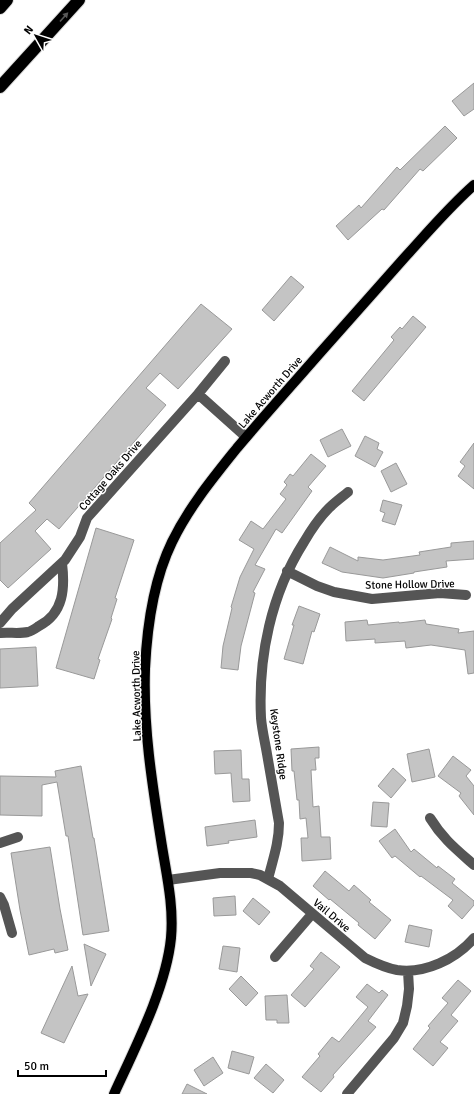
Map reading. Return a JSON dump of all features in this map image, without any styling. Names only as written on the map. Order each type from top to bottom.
[{"type":"highway","points":[[0,8],[7,0]]},
{"type":"highway","points":[[0,87],[80,0]]},
{"type":"main road","name":"Lake Acworth Drive","points":[[114,1094],[154,1002],[168,956],[171,940],[171,901],[150,773],[146,714],[145,670],[150,616],[162,565],[181,524],[210,482],[246,437],[423,237],[474,185]]},
{"type":"street","name":"Cottage Oaks Drive","points":[[0,623],[12,609],[62,563],[75,547],[87,518],[198,394],[225,361]]},
{"type":"street","points":[[198,394],[246,437]]},
{"type":"street","name":"Keystone Ridge","points":[[268,879],[278,845],[279,823],[261,720],[262,667],[267,635],[274,608],[287,571],[295,556],[313,528],[329,509],[348,492]]},
{"type":"street","points":[[0,633],[30,632],[44,624],[54,615],[63,589],[64,582],[62,563]]},
{"type":"street","name":"Stone Hollow Drive","points":[[287,571],[317,586],[334,592],[372,599],[440,593],[466,595]]},
{"type":"street","points":[[430,818],[446,841],[474,864]]},
{"type":"street","points":[[0,843],[18,836]]},
{"type":"street","name":"Vail Drive","points":[[168,880],[220,873],[251,873],[260,875],[280,886],[365,958],[390,968],[408,971],[440,964],[455,956],[474,938]]},
{"type":"street","points":[[0,897],[12,932]]},
{"type":"street","points":[[275,957],[312,914]]},
{"type":"street","points":[[347,1094],[394,1038],[403,1023],[409,989],[408,971]]},
{"type":"building","points":[[474,83],[474,109],[464,116],[452,101]]},
{"type":"building","points":[[445,126],[457,138],[423,171],[420,169],[384,210],[382,209],[348,240],[336,226],[359,205],[361,208],[397,167],[400,170]]},
{"type":"building","points":[[291,276],[304,287],[274,321],[262,310]]},
{"type":"building","points":[[201,304],[232,329],[178,389],[160,373],[146,388],[166,405],[59,529],[47,519],[35,531],[51,549],[8,588],[0,580],[0,543],[36,510],[29,503]]},
{"type":"building","points":[[413,316],[426,327],[364,401],[352,391],[394,340],[391,337],[400,327],[402,329]]},
{"type":"building","points":[[342,429],[351,446],[328,457],[320,440]]},
{"type":"building","points":[[365,436],[379,443],[377,449],[383,452],[375,467],[355,456]]},
{"type":"building","points":[[474,443],[474,489],[458,476],[465,466],[460,462]]},
{"type":"building","points":[[311,454],[326,466],[308,487],[312,491],[282,533],[276,529],[255,565],[265,569],[253,592],[255,593],[241,646],[238,670],[221,668],[223,646],[231,607],[240,577],[254,549],[239,540],[251,521],[263,529],[286,499],[280,494],[287,485],[284,482],[290,474],[293,476]]},
{"type":"building","points":[[396,463],[407,484],[391,492],[381,471]]},
{"type":"building","points":[[383,500],[402,505],[395,525],[382,521],[385,513],[380,511]]},
{"type":"building","points":[[96,528],[134,540],[115,598],[117,599],[111,618],[112,619],[98,659],[100,660],[94,679],[56,668]]},
{"type":"building","points":[[474,541],[474,559],[446,561],[447,567],[383,578],[342,572],[322,563],[330,547],[358,561],[358,557],[383,560],[420,555],[419,552],[451,547],[451,543]]},
{"type":"building","points":[[299,606],[320,614],[314,632],[312,631],[303,664],[284,659],[294,625],[292,625]]},
{"type":"building","points":[[367,620],[368,625],[425,620],[426,624],[459,629],[458,633],[474,631],[474,673],[468,674],[465,650],[431,645],[406,648],[405,641],[375,643],[375,639],[346,641],[345,622]]},
{"type":"building","points":[[36,647],[38,686],[0,688],[0,649]]},
{"type":"building","points":[[319,747],[319,758],[315,758],[316,770],[311,770],[313,807],[319,806],[321,837],[330,837],[331,859],[302,861],[301,838],[308,838],[306,818],[300,819],[299,800],[297,800],[294,771],[292,771],[291,749]]},
{"type":"building","points":[[429,749],[435,777],[412,782],[407,754]]},
{"type":"building","points":[[241,750],[242,779],[249,779],[250,801],[233,802],[231,773],[215,774],[214,751]]},
{"type":"building","points":[[453,756],[471,770],[466,776],[474,786],[474,815],[459,796],[461,793],[438,776]]},
{"type":"building","points":[[81,766],[109,931],[83,935],[68,836],[66,836],[57,782],[42,785],[42,816],[0,815],[0,776],[56,777],[55,771]]},
{"type":"building","points":[[393,768],[406,780],[391,798],[378,786]]},
{"type":"building","points":[[373,802],[389,803],[387,827],[371,826]]},
{"type":"building","points":[[255,820],[257,837],[228,841],[229,843],[207,846],[205,827]]},
{"type":"building","points":[[395,829],[411,852],[414,849],[437,868],[438,866],[455,879],[452,883],[474,901],[474,905],[462,919],[448,906],[453,900],[421,876],[420,877],[395,856],[392,858],[379,841]]},
{"type":"building","points":[[50,847],[68,950],[55,953],[54,949],[29,955],[11,853]]},
{"type":"building","points":[[325,871],[349,891],[354,885],[371,900],[369,902],[391,920],[375,939],[358,925],[359,923],[313,886]]},
{"type":"building","points":[[235,896],[236,915],[214,916],[213,898]]},
{"type":"building","points":[[253,898],[270,912],[259,925],[243,911]]},
{"type":"building","points":[[409,925],[432,930],[429,947],[405,942]]},
{"type":"building","points":[[84,944],[106,954],[91,986]]},
{"type":"building","points":[[223,946],[240,948],[237,972],[219,969]]},
{"type":"building","points":[[321,952],[340,967],[305,1007],[291,995],[314,969],[310,966]]},
{"type":"building","points":[[72,966],[78,996],[88,994],[64,1043],[41,1033]]},
{"type":"building","points":[[241,976],[258,993],[246,1006],[229,989]]},
{"type":"building","points":[[458,980],[471,991],[451,1015],[458,1021],[440,1042],[448,1048],[433,1066],[413,1049],[430,1028],[428,1026],[448,1003],[442,998]]},
{"type":"building","points":[[367,984],[379,993],[382,990],[388,995],[368,1021],[376,1027],[333,1075],[334,1077],[321,1092],[302,1077],[320,1056],[318,1054],[332,1037],[339,1042],[368,1007],[356,997]]},
{"type":"building","points":[[287,995],[289,1023],[277,1023],[277,1020],[266,1020],[265,996]]},
{"type":"building","points":[[232,1051],[254,1057],[249,1074],[228,1068]]},
{"type":"building","points":[[213,1057],[223,1073],[204,1086],[194,1070]]},
{"type":"building","points":[[266,1064],[284,1080],[273,1093],[254,1078]]},
{"type":"building","points":[[187,1084],[207,1094],[182,1094]]}]
